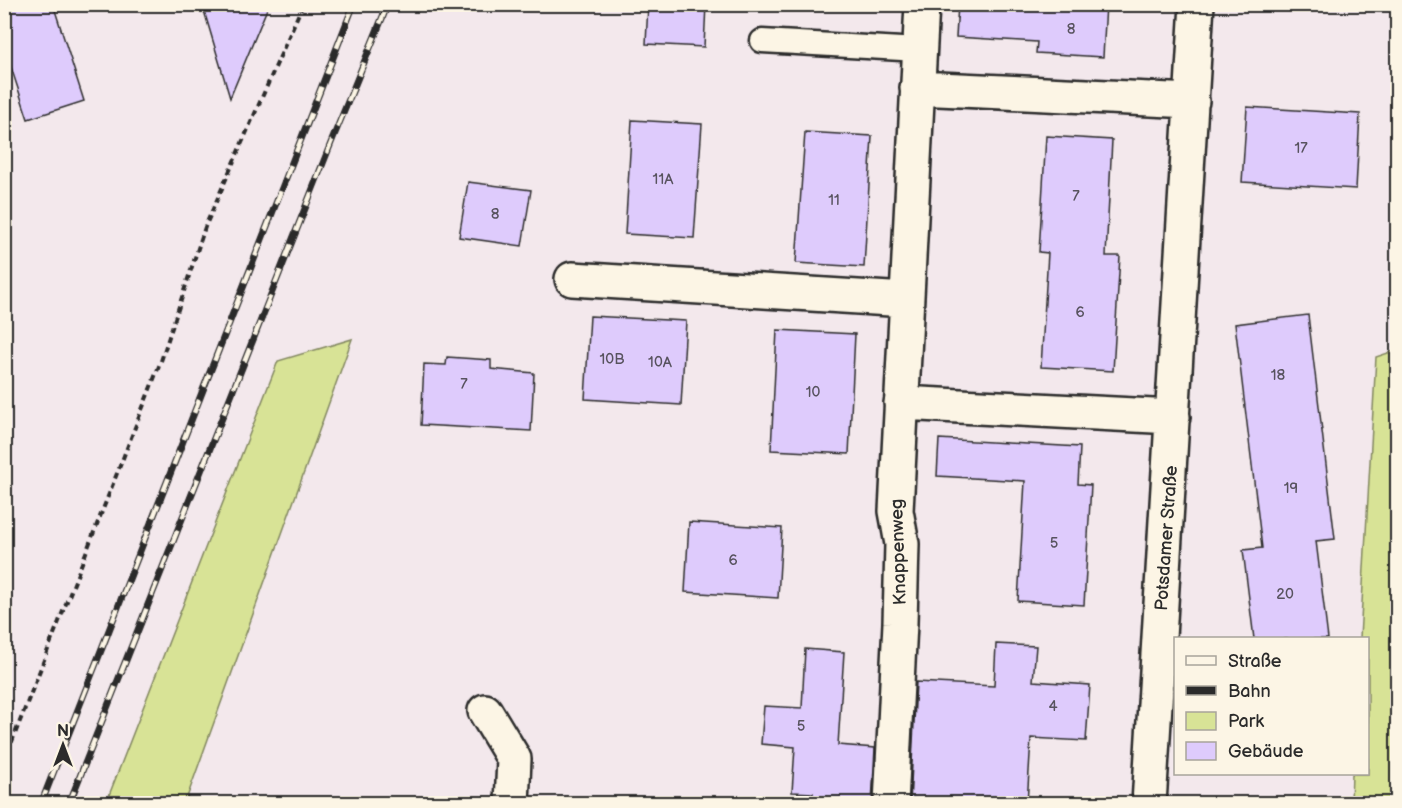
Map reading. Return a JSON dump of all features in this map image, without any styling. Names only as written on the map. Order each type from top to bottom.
[{"type":"street","name":"Knappenweg","points":[[891,804],[902,544],[896,511],[922,4]]},
{"type":"street","name":"Potsdamer Straße","points":[[1149,804],[1197,4]]},
{"type":"street","points":[[917,88],[1192,101]]},
{"type":"street","points":[[572,279],[906,300]]},
{"type":"street","points":[[901,403],[1173,417]]},
{"type":"street","points":[[485,711],[514,759],[512,804]]},
{"type":"lane","points":[[762,41],[919,50]]},
{"type":"path","points":[[4,762],[161,361],[205,227],[303,4]]},
{"type":"green space","points":[[352,339],[185,803],[106,803],[278,361]]},
{"type":"green space","points":[[1397,350],[1397,803],[1351,803],[1352,775],[1369,775],[1369,637],[1360,637],[1376,357]]},
{"type":"building","points":[[4,4],[53,4],[84,101],[28,119],[4,46]]},
{"type":"building","points":[[202,4],[269,4],[230,98]]},
{"type":"building","points":[[648,4],[706,4],[704,47],[646,44]]},
{"type":"building","points":[[958,4],[1106,4],[1103,57],[1036,53],[1037,42],[956,37]]},
{"type":"building","points":[[1247,107],[1360,114],[1356,189],[1242,182]]},
{"type":"building","points":[[632,120],[702,124],[694,238],[625,234]]},
{"type":"building","points":[[805,132],[872,136],[864,267],[796,263]]},
{"type":"building","points":[[1046,136],[1112,140],[1106,256],[1120,256],[1113,371],[1041,367],[1048,253],[1039,252]]},
{"type":"building","points":[[468,182],[531,190],[522,246],[459,237]]},
{"type":"building","points":[[1308,315],[1335,539],[1316,541],[1328,637],[1254,637],[1243,550],[1262,548],[1235,324]]},
{"type":"building","points":[[590,316],[686,321],[681,405],[585,399]]},
{"type":"building","points":[[777,330],[855,334],[849,454],[771,450]]},
{"type":"building","points":[[447,357],[491,360],[491,369],[534,373],[531,431],[421,425],[424,364],[446,365]]},
{"type":"building","points":[[939,439],[1080,447],[1078,484],[1091,485],[1084,605],[1018,601],[1025,481],[937,476]]},
{"type":"building","points":[[689,522],[782,528],[778,598],[685,592]]},
{"type":"building","points":[[996,644],[1036,646],[1033,681],[1090,685],[1086,741],[1031,738],[1027,804],[910,804],[916,682],[994,686]]},
{"type":"building","points":[[805,649],[844,652],[838,745],[875,748],[872,804],[812,804],[813,793],[792,792],[795,747],[761,744],[764,706],[802,708]]},
{"type":"railway","points":[[41,804],[354,4]]},
{"type":"railway","points":[[69,804],[388,4]]}]
